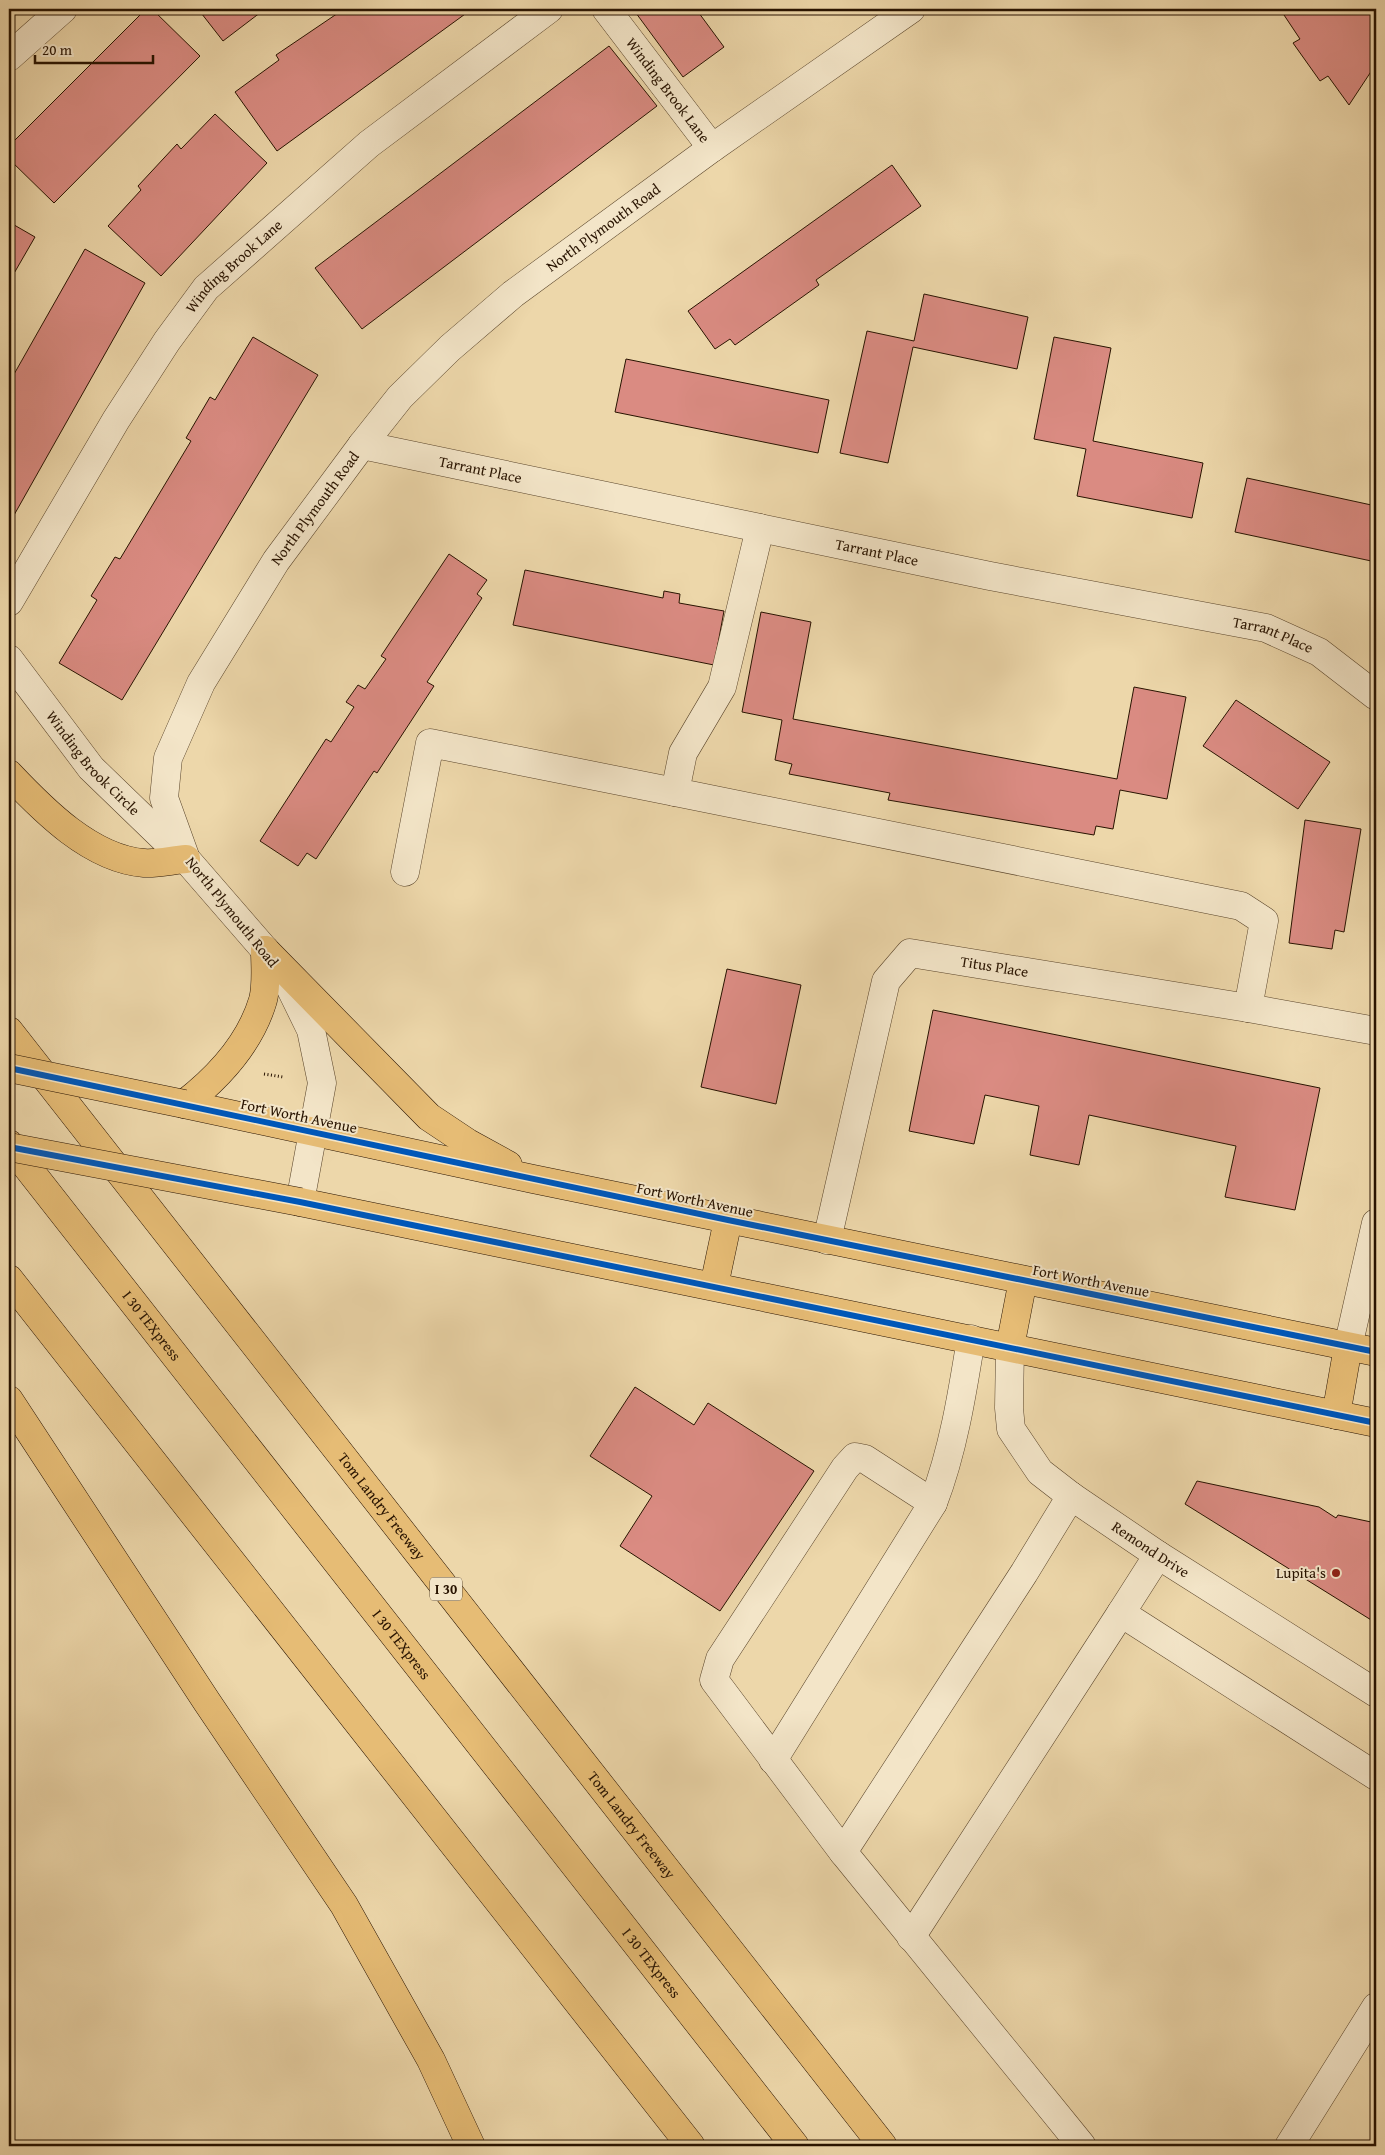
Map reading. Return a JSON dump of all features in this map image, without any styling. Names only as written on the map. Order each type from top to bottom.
[{"type":"main road","points":[[9,774],[42,809],[73,834],[110,854],[144,863],[186,859]]},
{"type":"main road","points":[[184,1104],[209,1084],[225,1067],[246,1038],[263,999],[265,950]]},
{"type":"main road","points":[[265,950],[429,1117],[468,1143],[534,1179]]},
{"type":"main road","name":"Tom Landry Freeway","points":[[9,1031],[883,2146]]},
{"type":"main road","name":"Fort Worth Avenue","points":[[9,1068],[728,1220],[1376,1352]]},
{"type":"main road","points":[[9,1145],[714,1286],[1376,1423]]},
{"type":"main road","name":"I 30 TEXpress","points":[[9,1145],[795,2146]]},
{"type":"main road","points":[[714,1286],[728,1220]]},
{"type":"main road","points":[[9,1279],[691,2146]]},
{"type":"main road","points":[[1010,1347],[1023,1280]]},
{"type":"main road","points":[[1336,1415],[1348,1347]]},
{"type":"main road","points":[[9,1400],[207,1702],[344,1904],[432,2060],[471,2146]]},
{"type":"street","points":[[9,57],[63,9]]},
{"type":"street","name":"Winding Brook Lane","points":[[9,602],[116,420],[167,341],[206,288],[369,144],[549,9]]},
{"type":"street","name":"Winding Brook Lane","points":[[606,9],[712,148]]},
{"type":"street","name":"North Plymouth Road","points":[[300,1202],[322,1083],[311,1030],[289,985],[265,950],[186,859],[164,798],[168,758],[201,683],[266,577],[362,445],[400,397],[450,348],[506,300],[712,148],[911,9]]},
{"type":"street","name":"Tarrant Place","points":[[362,445],[990,576],[1266,628],[1320,652],[1376,696]]},
{"type":"street","points":[[675,792],[683,753],[722,687],[760,528]]},
{"type":"street","name":"Winding Brook Circle","points":[[9,658],[91,768],[186,859]]},
{"type":"street","points":[[405,872],[430,743],[1240,906],[1264,921],[1248,1008]]},
{"type":"street","name":"Titus Place","points":[[827,1240],[886,981],[910,953],[1248,1008],[1376,1031]]},
{"type":"street","points":[[1348,1347],[1376,1223]]},
{"type":"street","points":[[773,1760],[933,1504],[947,1464],[962,1396],[971,1339]]},
{"type":"street","name":"Remond Drive","points":[[1010,1347],[1009,1408],[1011,1429],[1040,1472],[1071,1496],[1158,1555],[1376,1693]]},
{"type":"street","points":[[933,1504],[865,1459],[855,1457],[845,1468],[720,1659],[714,1680],[842,1852],[1082,2146]]},
{"type":"street","points":[[842,1852],[1024,1573],[1071,1496]]},
{"type":"street","points":[[911,1938],[1158,1555]]},
{"type":"street","points":[[1121,1613],[1376,1776]]},
{"type":"street","points":[[1289,2146],[1376,2007]]},
{"type":"building","points":[[146,9],[152,9],[200,56],[54,203],[9,159],[9,146]]},
{"type":"building","points":[[198,9],[265,9],[223,41]]},
{"type":"building","points":[[344,9],[472,9],[277,151],[235,92],[279,60],[276,55]]},
{"type":"building","points":[[633,9],[696,9],[724,47],[683,77]]},
{"type":"building","points":[[1280,9],[1376,9],[1376,64],[1349,105],[1328,76],[1320,81],[1293,43],[1300,39]]},
{"type":"building","points":[[609,46],[657,106],[362,329],[315,268]]},
{"type":"building","points":[[215,114],[267,163],[161,276],[108,226],[141,190],[138,186],[177,144],[181,149]]},
{"type":"building","points":[[892,165],[921,206],[816,280],[819,285],[735,345],[730,339],[715,349],[688,311]]},
{"type":"building","points":[[9,222],[35,237],[9,282]]},
{"type":"building","points":[[85,249],[145,283],[9,524],[9,383]]},
{"type":"building","points":[[924,294],[1028,317],[1017,369],[913,347],[888,463],[840,453],[867,331],[914,341]]},
{"type":"building","points":[[253,337],[318,375],[122,700],[59,663],[97,600],[91,596],[115,557],[120,559],[191,441],[186,438],[210,397],[215,400]]},
{"type":"building","points":[[1054,337],[1111,348],[1093,441],[1203,463],[1192,518],[1077,496],[1086,449],[1034,439]]},
{"type":"building","points":[[626,359],[829,400],[818,453],[615,412]]},
{"type":"building","points":[[1247,478],[1376,506],[1376,562],[1235,532]]},
{"type":"building","points":[[449,554],[487,580],[477,594],[482,598],[427,682],[434,686],[377,773],[374,771],[316,859],[307,853],[298,866],[260,841],[326,739],[331,742],[354,707],[346,702],[358,685],[365,689],[386,659],[381,656]]},
{"type":"building","points":[[525,570],[663,598],[664,591],[680,594],[679,603],[724,611],[714,665],[513,625]]},
{"type":"building","points":[[761,612],[811,622],[793,719],[1117,779],[1134,687],[1186,697],[1167,799],[1120,790],[1113,829],[1096,826],[1094,835],[888,800],[890,793],[789,774],[792,764],[775,760],[782,720],[742,712]]},
{"type":"building","points":[[1236,700],[1330,762],[1298,809],[1203,746]]},
{"type":"building","points":[[1305,820],[1361,829],[1344,932],[1335,930],[1332,949],[1289,943]]},
{"type":"building","points":[[727,969],[801,985],[776,1104],[701,1087]]},
{"type":"building","points":[[933,1010],[1320,1088],[1295,1210],[1225,1197],[1236,1146],[1089,1115],[1079,1165],[1030,1155],[1039,1106],[985,1095],[974,1144],[909,1131]]},
{"type":"building","points":[[635,1387],[694,1425],[708,1403],[814,1471],[720,1611],[620,1546],[652,1496],[590,1456]]},
{"type":"building","name":"Lupita's","points":[[1197,1481],[1319,1507],[1336,1518],[1338,1515],[1376,1523],[1376,1623],[1185,1504]]},
{"type":"cycle path","points":[[9,1068],[728,1220],[1376,1352]]},
{"type":"cycle path","points":[[9,1147],[300,1202],[1376,1423]]},
{"type":"place","name":"Lupita's","points":[[1336,1573]]}]
